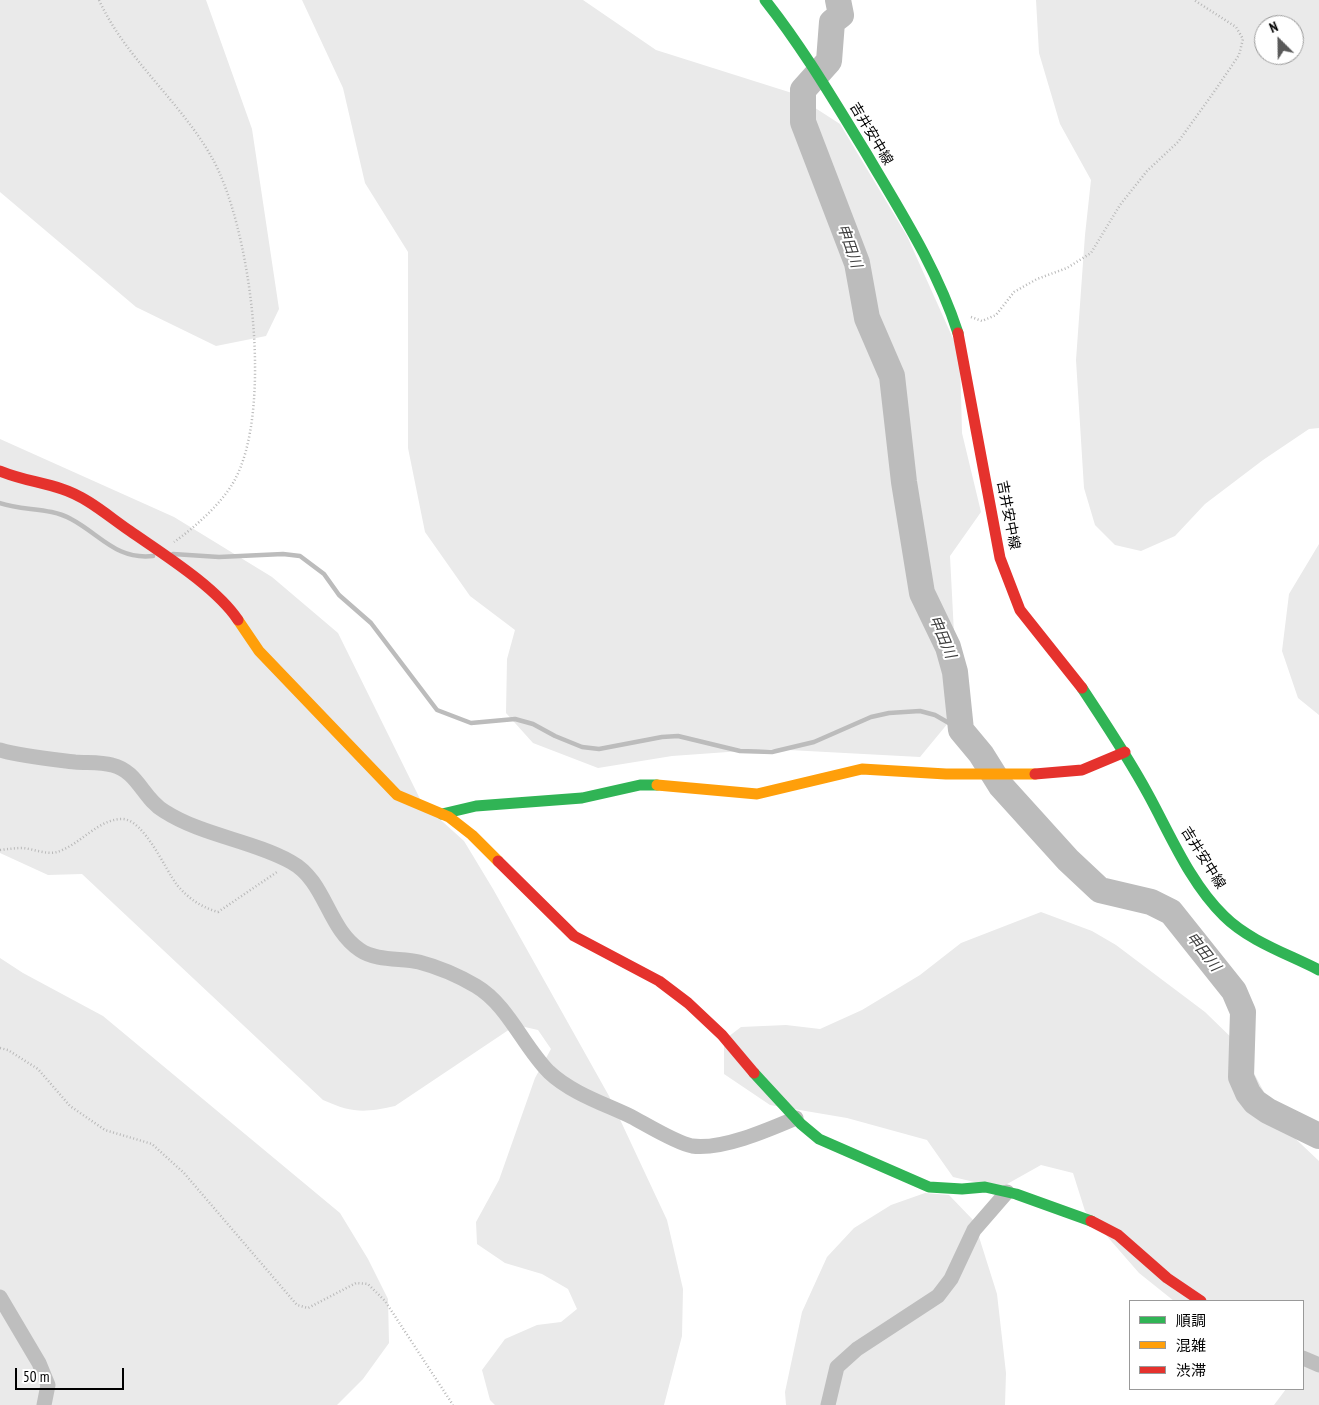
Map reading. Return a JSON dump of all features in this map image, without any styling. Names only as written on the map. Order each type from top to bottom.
[{"type":"street","name":"吉井安中線","points":[[765,0],[804,52],[825,86],[906,220],[944,291],[958,332],[1000,558],[1020,610],[1073,675],[1125,752],[1186,863],[1224,916],[1243,931],[1319,970]]},
{"type":"street","points":[[0,471],[21,480],[62,489],[84,499],[153,548],[230,607],[259,651],[397,795],[449,817],[472,835],[574,936],[659,980],[688,1003],[722,1035],[768,1090],[820,1139],[928,1187],[962,1189],[985,1187],[1007,1192],[1083,1217],[1118,1235],[1167,1278],[1200,1300]]},
{"type":"street","points":[[0,750],[53,760],[112,765],[128,771],[160,810],[182,822],[290,861],[316,884],[340,930],[360,951],[388,959],[420,962],[455,975],[478,987],[501,1009],[526,1045],[550,1073],[600,1103],[691,1146],[722,1143],[760,1133],[796,1118]]},
{"type":"street","points":[[442,814],[476,806],[582,798],[640,785],[668,785],[757,794],[862,769],[1017,776],[1082,770],[1125,752]]},
{"type":"street","points":[[828,1405],[836,1367],[865,1343],[938,1296],[951,1279],[974,1230],[1007,1192]]},
{"type":"street","points":[[0,1297],[39,1364],[48,1386],[44,1405]]},
{"type":"street","points":[[1304,1358],[1319,1365]]},
{"type":"path","points":[[98,0],[129,52],[185,115],[212,158],[233,207],[243,249],[251,310],[256,373],[249,442],[233,484],[197,525],[174,542],[153,548]]},
{"type":"path","points":[[951,310],[982,321],[996,315],[1014,292],[1037,279],[1067,268],[1091,253],[1120,205],[1147,171],[1178,142],[1239,55],[1243,39],[1236,27],[1194,0]]},
{"type":"path","points":[[0,850],[24,848],[55,853],[75,844],[103,825],[121,819],[132,822],[150,842],[177,885],[199,906],[218,912],[241,898],[290,861]]},
{"type":"path","points":[[0,1048],[8,1050],[38,1069],[70,1106],[105,1130],[152,1144],[184,1173],[297,1304],[308,1308],[356,1283],[368,1284],[385,1301],[453,1405]]},
{"type":"shaded area","points":[[0,0],[206,0],[252,129],[279,309],[266,336],[216,346],[136,307],[0,192]]},
{"type":"shaded area","points":[[302,0],[583,0],[656,50],[792,93],[840,124],[907,236],[960,354],[962,433],[981,512],[950,556],[958,711],[920,757],[770,749],[672,756],[598,768],[533,743],[506,713],[507,659],[515,630],[470,596],[425,532],[408,448],[408,252],[365,183],[343,88]]},
{"type":"shaded area","points":[[1036,0],[1319,0],[1319,428],[1309,429],[1263,460],[1205,504],[1175,536],[1141,551],[1115,545],[1095,525],[1084,488],[1076,360],[1091,180],[1060,124],[1039,53]]},
{"type":"shaded area","points":[[0,439],[174,517],[272,577],[338,633],[422,803],[464,841],[493,889],[609,1096],[667,1220],[683,1289],[682,1336],[664,1405],[495,1405],[490,1400],[482,1370],[505,1339],[537,1325],[561,1322],[577,1309],[568,1289],[542,1274],[505,1263],[477,1244],[476,1222],[499,1180],[535,1078],[551,1049],[538,1030],[516,1025],[395,1106],[366,1111],[342,1107],[323,1100],[82,874],[48,875],[0,853]]},
{"type":"shaded area","points":[[1319,544],[1319,715],[1298,698],[1282,651],[1289,594]]},
{"type":"shaded area","points":[[1041,912],[1092,931],[1116,945],[1205,1012],[1239,1045],[1282,1126],[1319,1161],[1319,1405],[1274,1405],[1285,1390],[1304,1390],[1304,1300],[1173,1300],[1139,1273],[1085,1211],[1073,1173],[1041,1165],[1000,1188],[953,1177],[927,1140],[847,1118],[770,1105],[724,1074],[724,1040],[741,1027],[786,1025],[820,1029],[862,1010],[920,975],[961,943]]},
{"type":"shaded area","points":[[0,958],[23,973],[103,1016],[340,1213],[368,1259],[388,1299],[389,1343],[363,1379],[337,1405],[0,1405]]},
{"type":"shaded area","points":[[925,1193],[949,1195],[974,1221],[997,1294],[1006,1373],[1005,1405],[786,1405],[785,1392],[802,1312],[827,1257],[854,1228],[891,1205]]},
{"type":"waterway","name":"申田川","points":[[838,0],[841,15],[832,22],[829,61],[803,90],[803,122],[857,263],[867,318],[892,376],[904,482],[922,593],[948,647],[955,672],[961,730],[981,754],[1001,786],[1068,860],[1100,890],[1151,902],[1171,912],[1234,991],[1243,1012],[1241,1077],[1248,1093],[1255,1102],[1268,1111],[1319,1136]]},
{"type":"waterway","points":[[0,503],[63,515],[82,525],[119,550],[140,556],[153,556]]},
{"type":"waterway","points":[[173,554],[219,557],[283,554],[300,556],[324,574],[339,595],[371,623],[437,710],[471,723],[515,719],[533,724],[555,736],[582,747],[599,749],[662,737],[678,736],[740,751],[772,752],[814,742],[871,717],[889,713],[920,711],[935,715],[961,730]]},
{"type":"traffic: fast","points":[[765,0],[818,75],[905,218],[940,286],[958,333]]},
{"type":"traffic: fast","points":[[1082,688],[1148,794],[1191,873],[1212,903],[1224,916],[1245,933],[1319,970]]},
{"type":"traffic: fast","points":[[442,814],[476,806],[582,798],[640,785],[657,785]]},
{"type":"traffic: fast","points":[[754,1073],[801,1124],[819,1139],[929,1187],[962,1189],[985,1187],[1016,1194],[1091,1221]]},
{"type":"traffic: slow","points":[[238,620],[259,651],[397,795],[449,817],[472,835],[498,861]]},
{"type":"traffic: slow","points":[[657,785],[757,794],[862,769],[946,774],[1035,774]]},
{"type":"traffic: jam","points":[[958,333],[1000,558],[1020,610],[1082,688]]},
{"type":"traffic: jam","points":[[0,471],[71,492],[89,502],[203,583],[238,620]]},
{"type":"traffic: jam","points":[[1035,774],[1082,770],[1125,752]]},
{"type":"traffic: jam","points":[[498,861],[574,936],[659,981],[688,1003],[722,1035],[754,1073]]},
{"type":"traffic: jam","points":[[1091,1221],[1118,1235],[1167,1278],[1200,1300]]}]
